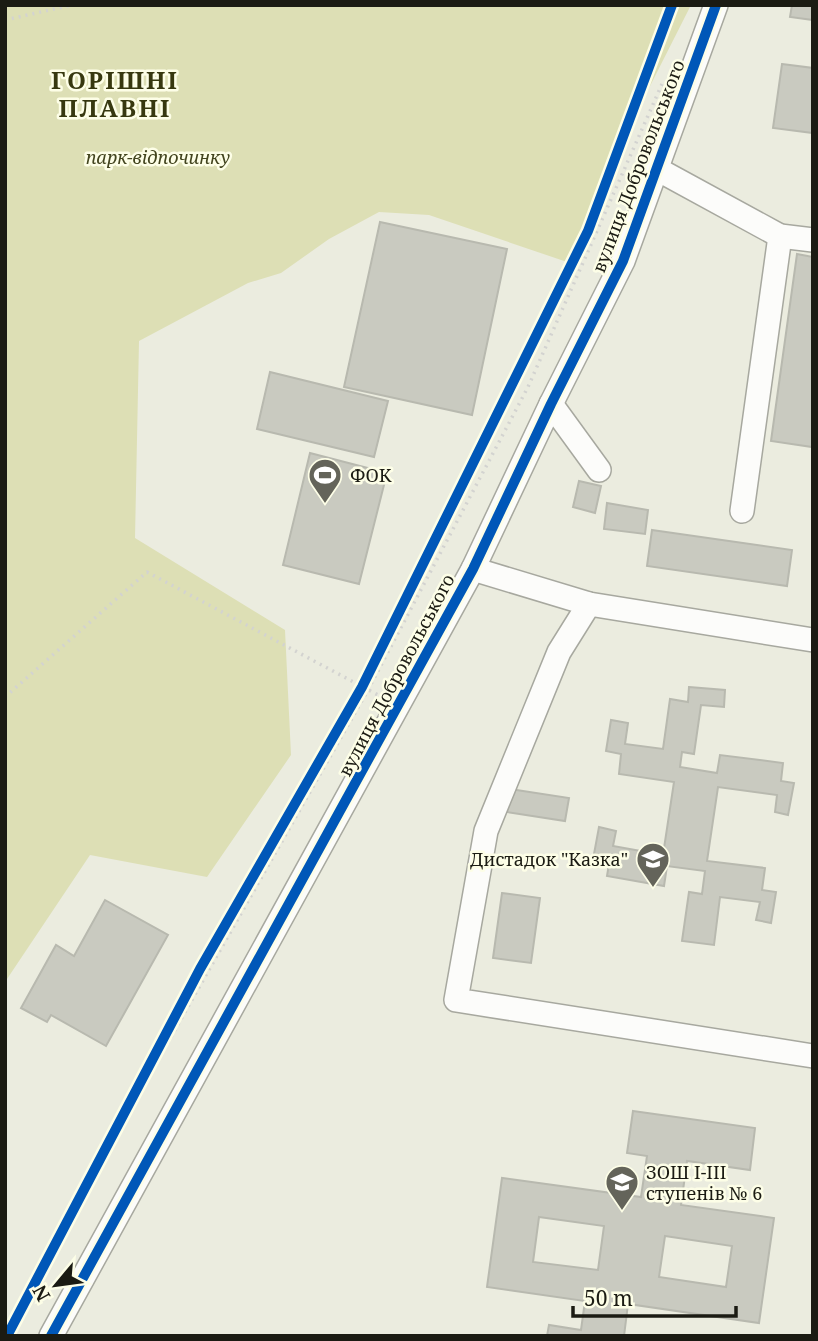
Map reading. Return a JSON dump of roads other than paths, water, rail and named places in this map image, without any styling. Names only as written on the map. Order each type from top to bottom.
[{"type":"street","name":"вулиця Добровольського","points":[[51,1336],[473,569],[551,404],[623,261],[716,5]]},
{"type":"street","points":[[657,169],[780,236],[813,240]]},
{"type":"street","points":[[742,512],[780,236]]},
{"type":"street","points":[[551,404],[599,470]]},
{"type":"street","points":[[473,569],[589,604],[813,640]]},
{"type":"street","points":[[589,604],[559,652],[486,831],[456,1000],[813,1056]]},
{"type":"place","name":"ФОК","points":[[325,505]]},
{"type":"place","name":"Дистадок \"Казка\"","points":[[653,889]]},
{"type":"place","name":"ЗОШ І-ІІІ ступенів № 6","points":[[622,1212]]},
{"type":"district","name":"ГОРІШНІ ПЛАВНІ","points":[[115,93]]},
{"type":"park label","name":"парк-відпочинку","points":[[158,157]]}]
